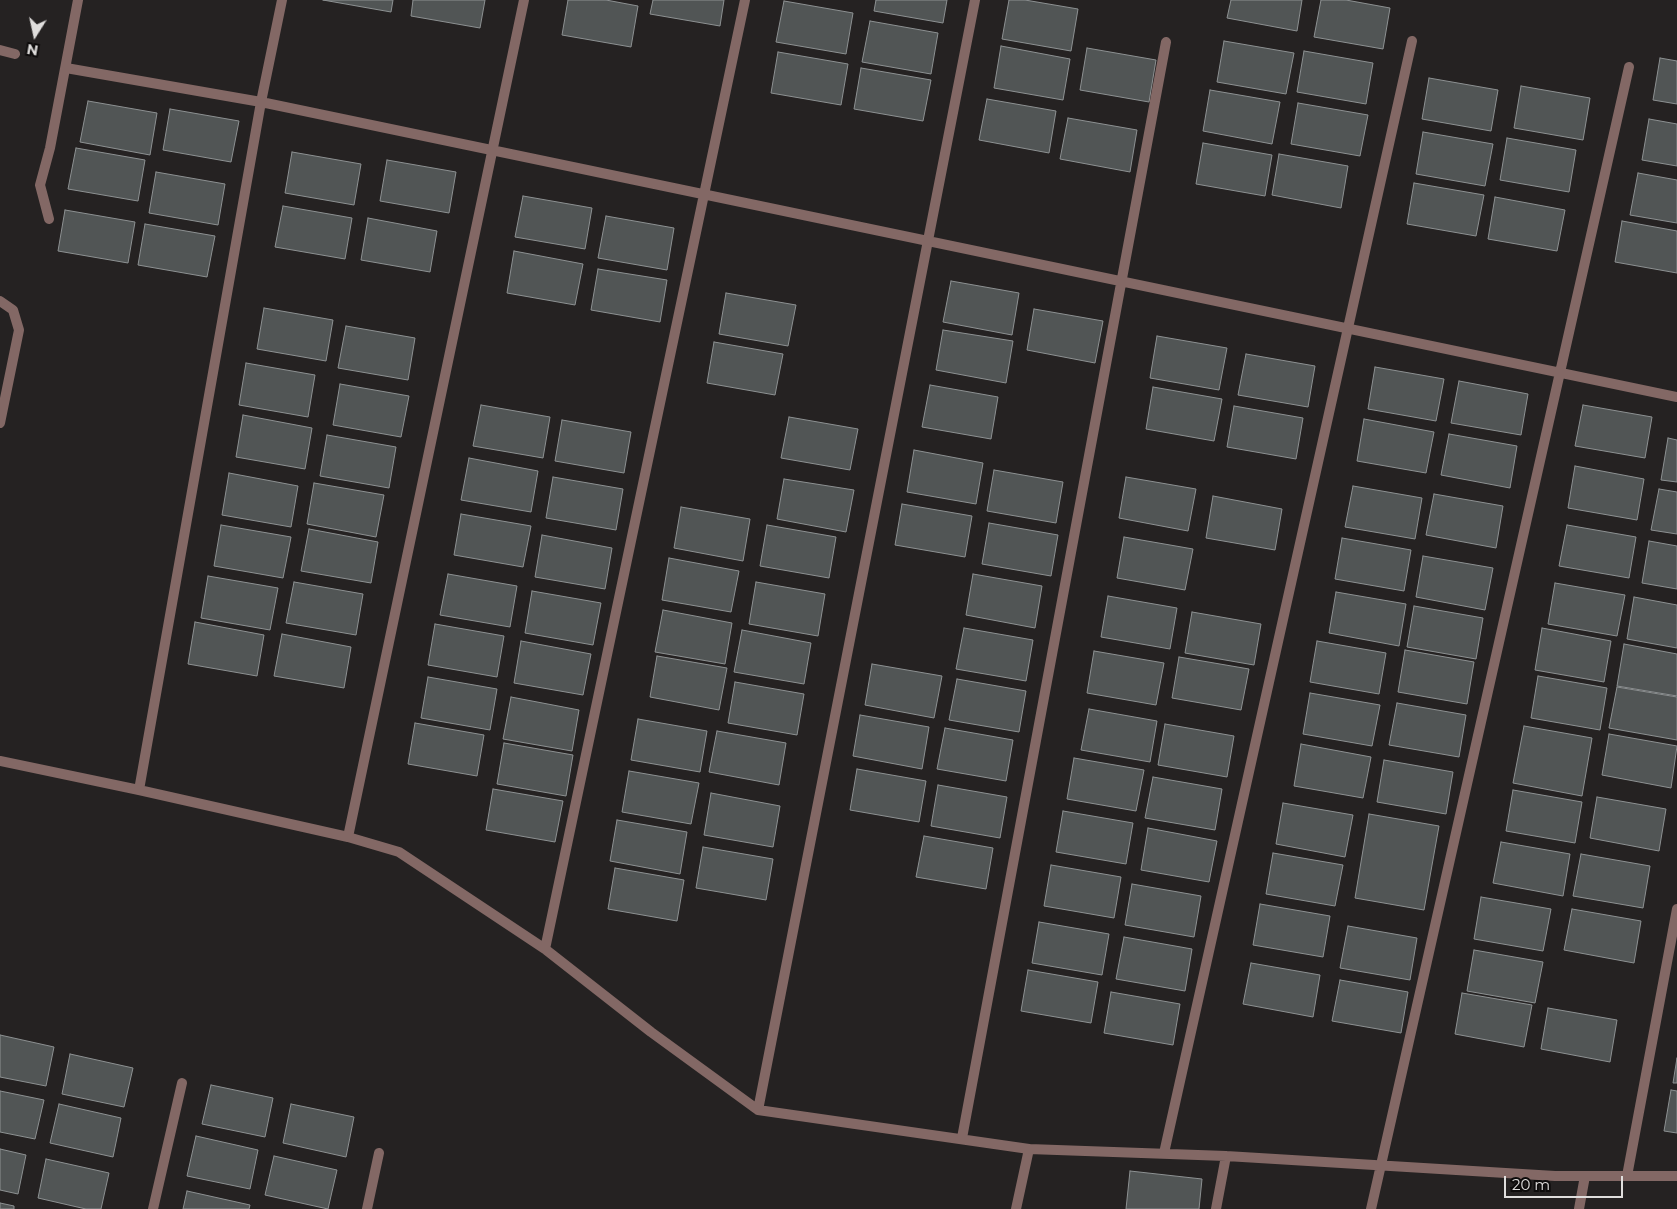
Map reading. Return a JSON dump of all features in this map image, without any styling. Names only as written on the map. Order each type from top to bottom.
[{"type":"street","points":[[49,219],[40,185],[66,68],[78,0]]},
{"type":"street","points":[[139,790],[261,102],[282,0]]},
{"type":"street","points":[[348,837],[494,151],[524,0]]},
{"type":"street","points":[[545,949],[745,0]]},
{"type":"street","points":[[758,1110],[975,0]]},
{"type":"street","points":[[1164,1154],[1412,41]]},
{"type":"street","points":[[962,1138],[1166,42]]},
{"type":"street","points":[[0,50],[15,54]]},
{"type":"street","points":[[1371,1209],[1629,67]]},
{"type":"street","points":[[66,68],[261,102],[1677,397]]},
{"type":"street","points":[[0,301],[13,310],[19,330],[0,423]]},
{"type":"street","points":[[0,761],[348,837],[398,852],[545,949],[651,1032],[758,1110],[1029,1149],[1226,1156],[1585,1176],[1677,1176]]},
{"type":"street","points":[[1628,1176],[1677,909]]},
{"type":"street","points":[[154,1209],[182,1083]]},
{"type":"street","points":[[1016,1209],[1029,1149]]},
{"type":"street","points":[[367,1209],[379,1153]]},
{"type":"street","points":[[1216,1209],[1226,1156]]},
{"type":"street","points":[[1579,1209],[1585,1176]]},
{"type":"building","points":[[323,0],[393,0],[391,12]]},
{"type":"building","points":[[413,0],[485,0],[480,28],[411,16]]},
{"type":"building","points":[[568,0],[606,0],[638,6],[631,47],[562,35]]},
{"type":"building","points":[[653,0],[724,0],[720,26],[650,14]]},
{"type":"building","points":[[876,0],[947,0],[943,23],[874,11]]},
{"type":"building","points":[[1009,0],[1025,0],[1078,9],[1071,51],[1002,39]]},
{"type":"building","points":[[1231,0],[1302,0],[1297,31],[1227,18]]},
{"type":"building","points":[[1321,0],[1346,0],[1390,8],[1383,49],[1314,37]]},
{"type":"building","points":[[784,1],[853,13],[846,54],[776,42]]},
{"type":"building","points":[[870,21],[938,33],[931,74],[862,62]]},
{"type":"building","points":[[1224,41],[1294,53],[1286,94],[1217,82]]},
{"type":"building","points":[[1001,46],[1070,59],[1063,100],[994,88]]},
{"type":"building","points":[[1087,48],[1156,60],[1149,102],[1080,90]]},
{"type":"building","points":[[1304,51],[1373,63],[1366,104],[1297,92]]},
{"type":"building","points":[[778,52],[848,64],[841,105],[771,93]]},
{"type":"building","points":[[1660,58],[1677,61],[1677,104],[1653,100]]},
{"type":"building","points":[[861,68],[931,80],[923,121],[854,109]]},
{"type":"building","points":[[1429,78],[1498,90],[1491,131],[1422,119]]},
{"type":"building","points":[[1521,86],[1590,98],[1583,140],[1514,128]]},
{"type":"building","points":[[1210,90],[1280,102],[1272,144],[1203,131]]},
{"type":"building","points":[[987,99],[1056,111],[1049,153],[979,140]]},
{"type":"building","points":[[88,101],[157,113],[150,155],[80,142]]},
{"type":"building","points":[[1298,103],[1368,115],[1360,156],[1291,144]]},
{"type":"building","points":[[170,109],[239,121],[231,162],[163,150]]},
{"type":"building","points":[[1068,118],[1137,130],[1130,172],[1060,159]]},
{"type":"building","points":[[1649,119],[1677,124],[1677,166],[1642,160]]},
{"type":"building","points":[[1423,132],[1493,144],[1485,186],[1416,174]]},
{"type":"building","points":[[1507,138],[1576,150],[1569,192],[1500,180]]},
{"type":"building","points":[[1203,143],[1272,155],[1265,196],[1196,184]]},
{"type":"building","points":[[76,148],[145,160],[138,201],[68,189]]},
{"type":"building","points":[[292,152],[361,164],[354,205],[285,193]]},
{"type":"building","points":[[1279,154],[1348,166],[1341,208],[1272,195]]},
{"type":"building","points":[[387,160],[456,172],[449,213],[380,201]]},
{"type":"building","points":[[156,172],[225,184],[218,225],[149,213]]},
{"type":"building","points":[[1638,173],[1677,180],[1677,223],[1630,215]]},
{"type":"building","points":[[1414,183],[1484,195],[1476,236],[1407,224]]},
{"type":"building","points":[[523,196],[592,208],[585,249],[515,237]]},
{"type":"building","points":[[1495,197],[1565,210],[1557,251],[1488,239]]},
{"type":"building","points":[[283,206],[352,218],[345,259],[275,247]]},
{"type":"building","points":[[65,210],[135,222],[128,263],[58,251]]},
{"type":"building","points":[[606,216],[674,228],[667,270],[598,258]]},
{"type":"building","points":[[368,218],[437,231],[430,272],[361,260]]},
{"type":"building","points":[[1622,221],[1677,231],[1677,273],[1615,262]]},
{"type":"building","points":[[145,224],[215,236],[207,277],[138,265]]},
{"type":"building","points":[[514,251],[583,264],[575,305],[507,293]]},
{"type":"building","points":[[598,269],[667,280],[660,322],[591,310]]},
{"type":"building","points":[[951,281],[1019,293],[1012,335],[943,322]]},
{"type":"building","points":[[726,293],[796,305],[788,346],[719,334]]},
{"type":"building","points":[[264,308],[333,320],[326,361],[257,349]]},
{"type":"building","points":[[1034,309],[1103,321],[1095,363],[1027,350]]},
{"type":"building","points":[[346,326],[415,338],[408,380],[338,368]]},
{"type":"building","points":[[943,330],[1013,341],[1006,383],[936,370]]},
{"type":"building","points":[[1157,336],[1227,348],[1219,390],[1150,378]]},
{"type":"building","points":[[714,342],[783,354],[775,395],[707,383]]},
{"type":"building","points":[[1246,354],[1315,366],[1308,407],[1238,395]]},
{"type":"building","points":[[246,363],[315,375],[308,417],[239,405]]},
{"type":"building","points":[[1375,367],[1444,379],[1436,421],[1368,409]]},
{"type":"building","points":[[1459,381],[1528,394],[1521,435],[1451,423]]},
{"type":"building","points":[[340,384],[409,396],[401,437],[333,425]]},
{"type":"building","points":[[930,385],[998,397],[991,439],[922,427]]},
{"type":"building","points":[[1153,387],[1222,399],[1214,441],[1146,429]]},
{"type":"building","points":[[481,405],[550,417],[543,458],[473,446]]},
{"type":"building","points":[[1583,405],[1652,417],[1645,458],[1575,446]]},
{"type":"building","points":[[1234,406],[1303,418],[1296,459],[1227,447]]},
{"type":"building","points":[[243,415],[312,428],[305,469],[236,457]]},
{"type":"building","points":[[789,417],[858,429],[850,470],[781,458]]},
{"type":"building","points":[[1364,419],[1434,432],[1426,473],[1357,461]]},
{"type":"building","points":[[562,420],[631,432],[624,473],[555,461]]},
{"type":"building","points":[[1449,434],[1517,446],[1510,488],[1441,475]]},
{"type":"building","points":[[327,435],[396,447],[389,488],[320,476]]},
{"type":"building","points":[[1668,438],[1677,440],[1677,482],[1661,480]]},
{"type":"building","points":[[914,450],[983,463],[976,504],[907,492]]},
{"type":"building","points":[[469,458],[538,471],[531,512],[461,500]]},
{"type":"building","points":[[1575,466],[1644,479],[1637,520],[1568,508]]},
{"type":"building","points":[[994,470],[1063,482],[1056,523],[987,511]]},
{"type":"building","points":[[229,473],[298,486],[291,527],[222,515]]},
{"type":"building","points":[[553,477],[623,489],[616,530],[546,518]]},
{"type":"building","points":[[1126,477],[1196,489],[1188,531],[1119,518]]},
{"type":"building","points":[[784,479],[854,490],[846,532],[777,519]]},
{"type":"building","points":[[314,483],[384,495],[376,537],[307,524]]},
{"type":"building","points":[[1353,486],[1422,498],[1415,539],[1345,527]]},
{"type":"building","points":[[1659,489],[1677,492],[1677,534],[1651,530]]},
{"type":"building","points":[[1434,494],[1503,506],[1496,548],[1426,535]]},
{"type":"building","points":[[1213,496],[1282,509],[1275,550],[1206,538]]},
{"type":"building","points":[[902,504],[972,516],[965,557],[895,545]]},
{"type":"building","points":[[681,507],[750,519],[743,561],[674,548]]},
{"type":"building","points":[[461,514],[531,526],[523,567],[454,555]]},
{"type":"building","points":[[989,523],[1058,535],[1051,576],[982,564]]},
{"type":"building","points":[[221,525],[291,537],[283,578],[214,566]]},
{"type":"building","points":[[767,525],[836,537],[829,578],[760,566]]},
{"type":"building","points":[[1567,525],[1636,537],[1629,578],[1559,566]]},
{"type":"building","points":[[309,529],[378,542],[371,583],[301,571]]},
{"type":"building","points":[[542,535],[612,548],[605,589],[535,577]]},
{"type":"building","points":[[1124,537],[1193,549],[1185,590],[1117,578]]},
{"type":"building","points":[[1342,538],[1411,550],[1404,591],[1335,579]]},
{"type":"building","points":[[1649,541],[1677,546],[1677,589],[1642,583]]},
{"type":"building","points":[[1423,556],[1493,568],[1485,610],[1416,597]]},
{"type":"building","points":[[669,558],[739,571],[731,612],[662,600]]},
{"type":"building","points":[[448,574],[517,586],[510,627],[440,615]]},
{"type":"building","points":[[973,574],[1042,586],[1035,628],[966,615]]},
{"type":"building","points":[[208,576],[278,588],[270,630],[201,618]]},
{"type":"building","points":[[294,582],[363,594],[356,635],[286,623]]},
{"type":"building","points":[[756,582],[825,594],[818,636],[749,624]]},
{"type":"building","points":[[1555,583],[1625,595],[1617,636],[1548,624]]},
{"type":"building","points":[[532,591],[601,603],[593,645],[525,633]]},
{"type":"building","points":[[1336,592],[1406,604],[1399,646],[1329,633]]},
{"type":"building","points":[[1108,596],[1177,608],[1170,649],[1101,637]]},
{"type":"building","points":[[1634,597],[1677,605],[1677,648],[1627,639]]},
{"type":"building","points":[[1414,606],[1483,618],[1476,659],[1407,647]]},
{"type":"building","points":[[663,610],[732,623],[725,664],[655,652]]},
{"type":"building","points":[[1192,612],[1261,624],[1254,665],[1185,653]]},
{"type":"building","points":[[195,622],[264,635],[257,676],[188,664]]},
{"type":"building","points":[[435,624],[504,636],[497,677],[428,665]]},
{"type":"building","points":[[964,628],[1033,640],[1026,681],[956,669]]},
{"type":"building","points":[[1542,628],[1611,641],[1604,682],[1535,670]]},
{"type":"building","points":[[742,630],[811,643],[804,684],[734,672]]},
{"type":"building","points":[[282,634],[351,647],[344,688],[274,676]]},
{"type":"building","points":[[521,641],[591,654],[583,695],[514,683]]},
{"type":"building","points":[[1317,641],[1386,653],[1379,694],[1310,682]]},
{"type":"building","points":[[1624,644],[1677,654],[1677,696],[1617,686]]},
{"type":"building","points":[[1405,650],[1474,662],[1467,704],[1398,692]]},
{"type":"building","points":[[1094,651],[1164,663],[1156,705],[1087,693]]},
{"type":"building","points":[[657,656],[727,668],[719,710],[650,697]]},
{"type":"building","points":[[1179,657],[1249,669],[1241,710],[1172,698]]},
{"type":"building","points":[[872,664],[942,676],[934,718],[865,705]]},
{"type":"building","points":[[1538,676],[1607,688],[1600,730],[1531,718]]},
{"type":"building","points":[[428,677],[497,689],[490,730],[421,718]]},
{"type":"building","points":[[957,679],[1026,691],[1019,732],[949,720]]},
{"type":"building","points":[[735,682],[804,694],[797,735],[728,723]]},
{"type":"building","points":[[1617,687],[1677,697],[1677,740],[1609,728]]},
{"type":"building","points":[[1310,693],[1380,705],[1372,746],[1303,734]]},
{"type":"building","points":[[511,697],[579,710],[572,751],[503,739]]},
{"type":"building","points":[[1397,703],[1466,715],[1459,757],[1389,745]]},
{"type":"building","points":[[1089,709],[1157,721],[1150,762],[1081,750]]},
{"type":"building","points":[[860,715],[929,727],[922,769],[853,756]]},
{"type":"building","points":[[638,719],[707,731],[700,772],[631,760]]},
{"type":"building","points":[[415,723],[484,735],[477,776],[408,764]]},
{"type":"building","points":[[1165,724],[1234,736],[1227,777],[1158,765]]},
{"type":"building","points":[[1524,726],[1592,738],[1582,796],[1513,783]]},
{"type":"building","points":[[945,728],[1013,740],[1006,781],[937,769]]},
{"type":"building","points":[[717,731],[786,743],[779,785],[709,772]]},
{"type":"building","points":[[1609,734],[1677,746],[1671,788],[1602,775]]},
{"type":"building","points":[[504,743],[573,755],[566,796],[497,784]]},
{"type":"building","points":[[1301,744],[1371,757],[1363,798],[1294,786]]},
{"type":"building","points":[[1074,758],[1144,770],[1136,811],[1067,799]]},
{"type":"building","points":[[1384,760],[1453,772],[1446,814],[1377,802]]},
{"type":"building","points":[[857,769],[926,781],[919,822],[850,810]]},
{"type":"building","points":[[629,771],[699,783],[691,824],[622,812]]},
{"type":"building","points":[[1153,777],[1222,789],[1215,830],[1145,818]]},
{"type":"building","points":[[938,785],[1007,797],[1000,838],[931,826]]},
{"type":"building","points":[[493,789],[563,801],[555,842],[486,830]]},
{"type":"building","points":[[1513,790],[1582,802],[1575,843],[1506,831]]},
{"type":"building","points":[[711,793],[780,806],[773,847],[704,835]]},
{"type":"building","points":[[1597,797],[1666,809],[1659,851],[1590,838]]},
{"type":"building","points":[[1283,803],[1353,815],[1345,857],[1276,844]]},
{"type":"building","points":[[1063,811],[1133,823],[1126,864],[1056,852]]},
{"type":"building","points":[[1369,814],[1439,826],[1424,910],[1355,898]]},
{"type":"building","points":[[617,820],[687,832],[680,874],[610,861]]},
{"type":"building","points":[[1148,828],[1217,841],[1209,882],[1141,870]]},
{"type":"building","points":[[924,836],[993,848],[986,889],[916,877]]},
{"type":"building","points":[[1501,842],[1570,854],[1563,896],[1493,883]]},
{"type":"building","points":[[703,847],[773,859],[766,900],[696,888]]},
{"type":"building","points":[[1273,853],[1343,865],[1335,906],[1266,894]]},
{"type":"building","points":[[1581,854],[1650,866],[1643,908],[1573,896]]},
{"type":"building","points":[[1051,865],[1121,877],[1114,918],[1044,906]]},
{"type":"building","points":[[615,868],[684,880],[677,921],[608,909]]},
{"type":"building","points":[[1132,884],[1201,896],[1194,937],[1125,925]]},
{"type":"building","points":[[1481,897],[1551,909],[1543,951],[1474,939]]},
{"type":"building","points":[[1260,904],[1330,916],[1323,957],[1253,945]]},
{"type":"building","points":[[1572,909],[1641,921],[1634,963],[1564,950]]},
{"type":"building","points":[[1039,922],[1109,934],[1102,975],[1032,963]]},
{"type":"building","points":[[1348,926],[1417,938],[1410,980],[1340,968]]},
{"type":"building","points":[[1124,937],[1192,949],[1185,991],[1116,979]]},
{"type":"building","points":[[1474,950],[1543,962],[1535,1003],[1467,991]]},
{"type":"building","points":[[1251,963],[1320,975],[1313,1017],[1243,1004]]},
{"type":"building","points":[[1028,970],[1098,982],[1091,1023],[1021,1011]]},
{"type":"building","points":[[1340,980],[1408,992],[1401,1033],[1332,1021]]},
{"type":"building","points":[[1111,992],[1180,1004],[1173,1045],[1104,1033]]},
{"type":"building","points":[[1462,993],[1532,1005],[1524,1047],[1455,1034]]},
{"type":"building","points":[[1548,1008],[1617,1020],[1610,1062],[1541,1049]]},
{"type":"building","points":[[0,1035],[54,1047],[46,1086],[0,1077]]},
{"type":"building","points":[[70,1054],[133,1068],[124,1107],[62,1094]]},
{"type":"building","points":[[1677,1058],[1677,1083],[1673,1083]]},
{"type":"building","points":[[211,1085],[273,1098],[265,1137],[202,1124]]},
{"type":"building","points":[[1671,1090],[1677,1091],[1677,1133],[1664,1131]]},
{"type":"building","points":[[0,1091],[44,1100],[35,1139],[0,1132]]},
{"type":"building","points":[[59,1104],[121,1118],[113,1157],[50,1143]]},
{"type":"building","points":[[291,1104],[354,1117],[346,1157],[283,1143]]},
{"type":"building","points":[[196,1136],[258,1150],[250,1189],[187,1176]]},
{"type":"building","points":[[0,1149],[26,1155],[18,1194],[0,1190]]},
{"type":"building","points":[[274,1156],[337,1170],[328,1209],[265,1195]]},
{"type":"building","points":[[46,1159],[109,1173],[101,1209],[86,1209],[38,1198]]},
{"type":"building","points":[[1130,1171],[1202,1179],[1199,1209],[1126,1209]]},
{"type":"building","points":[[187,1191],[250,1205],[249,1209],[183,1209]]},
{"type":"building","points":[[0,1203],[14,1206],[14,1209],[0,1209]]}]
